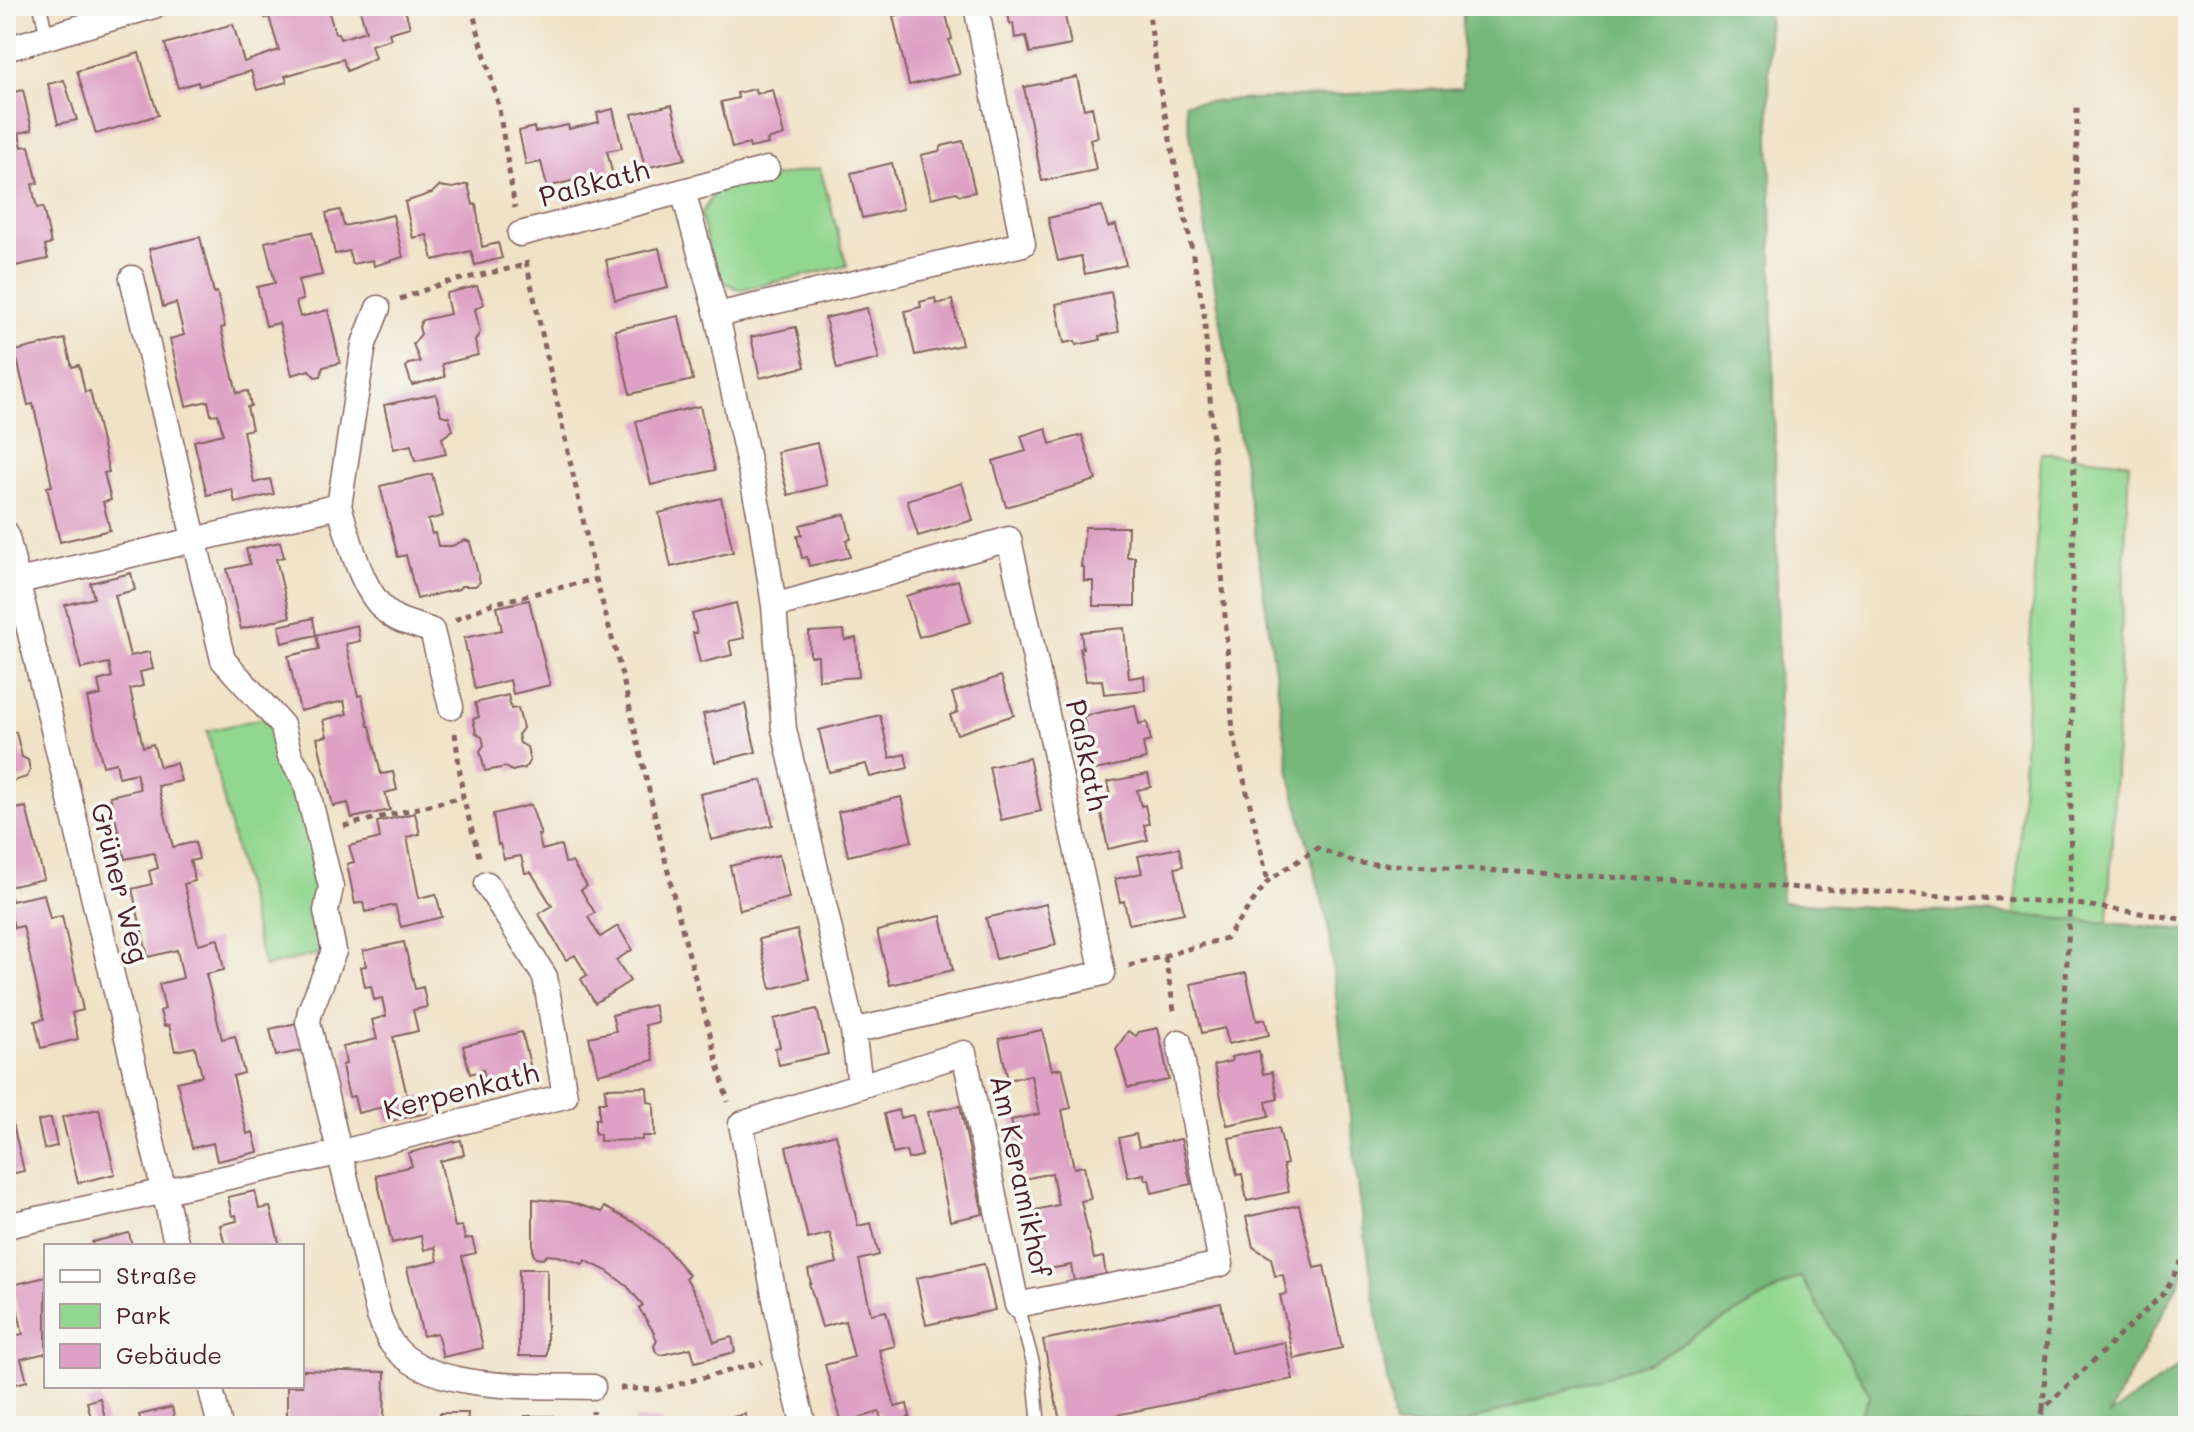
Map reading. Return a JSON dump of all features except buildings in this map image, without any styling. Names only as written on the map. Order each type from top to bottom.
[{"type":"street","points":[[6,49],[154,6]]},
{"type":"street","points":[[717,315],[1023,244],[976,6]]},
{"type":"street","name":"Paßkath","points":[[520,234],[767,169]]},
{"type":"street","name":"Paßkath","points":[[683,191],[717,315],[761,521],[774,606],[784,729],[853,1031],[860,1084]]},
{"type":"street","points":[[132,278],[223,660],[282,725],[290,756],[305,780],[318,832],[331,887],[326,911],[334,951],[308,1022],[379,1316],[391,1343],[411,1362],[459,1381],[593,1387]]},
{"type":"street","points":[[378,308],[364,344],[339,506],[358,566],[375,600],[394,617],[432,631],[451,707]]},
{"type":"street","points":[[11,583],[339,506]]},
{"type":"street","name":"Grüner Weg","points":[[6,533],[11,583],[177,1244]]},
{"type":"street","name":"Paßkath","points":[[774,606],[1009,539],[1103,973]]},
{"type":"street","name":"Kerpenkath","points":[[6,1226],[338,1153],[565,1096],[545,977],[487,884]]},
{"type":"street","points":[[853,1031],[1103,973]]},
{"type":"street","name":"Am Keramikhof","points":[[741,1124],[964,1053],[1017,1305],[1221,1264],[1179,1042]]},
{"type":"street","points":[[741,1124],[786,1356],[804,1426]]},
{"type":"street","points":[[210,1388],[220,1426]]},
{"type":"lane","points":[[40,6],[47,37]]},
{"type":"lane","points":[[1017,1305],[1033,1363],[1039,1426]]},
{"type":"path","points":[[471,6],[498,103],[526,265],[596,579],[727,1101],[741,1124]]},
{"type":"path","points":[[1148,6],[1158,79],[1204,311],[1233,733],[1268,881]]},
{"type":"path","points":[[2039,1426],[2043,1409],[2070,903],[2077,103]]},
{"type":"path","points":[[378,308],[444,283],[526,265]]},
{"type":"path","points":[[432,631],[491,604],[596,579]]},
{"type":"path","points":[[451,707],[463,797],[487,884]]},
{"type":"path","points":[[318,832],[463,797]]},
{"type":"path","points":[[1103,973],[1226,938],[1268,881],[1317,848],[1357,863],[2070,903],[2188,920]]},
{"type":"path","points":[[1165,957],[1179,1042]]},
{"type":"path","points":[[2043,1409],[2164,1293],[2188,1250]]},
{"type":"path","points":[[593,1426],[593,1387],[657,1390],[786,1356]]},
{"type":"green space","points":[[1463,6],[1768,6],[1782,902],[2015,915],[2188,930],[2188,1265],[2108,1416],[2188,1360],[2188,1426],[1856,1426],[1870,1394],[1800,1276],[1650,1362],[1456,1426],[1394,1426],[1360,1201],[1327,919],[1291,780],[1253,519],[1185,103],[1462,88]]},
{"type":"green space","points":[[820,168],[847,266],[740,290],[715,277],[701,214],[715,192],[735,184]]},
{"type":"green space","points":[[2041,453],[2129,462],[2108,923],[2015,915]]},
{"type":"green space","points":[[263,718],[275,731],[295,778],[322,889],[325,947],[322,953],[264,967],[207,731]]},
{"type":"green space","points":[[1801,1276],[1870,1394],[1856,1426],[1450,1426],[1650,1362]]}]
